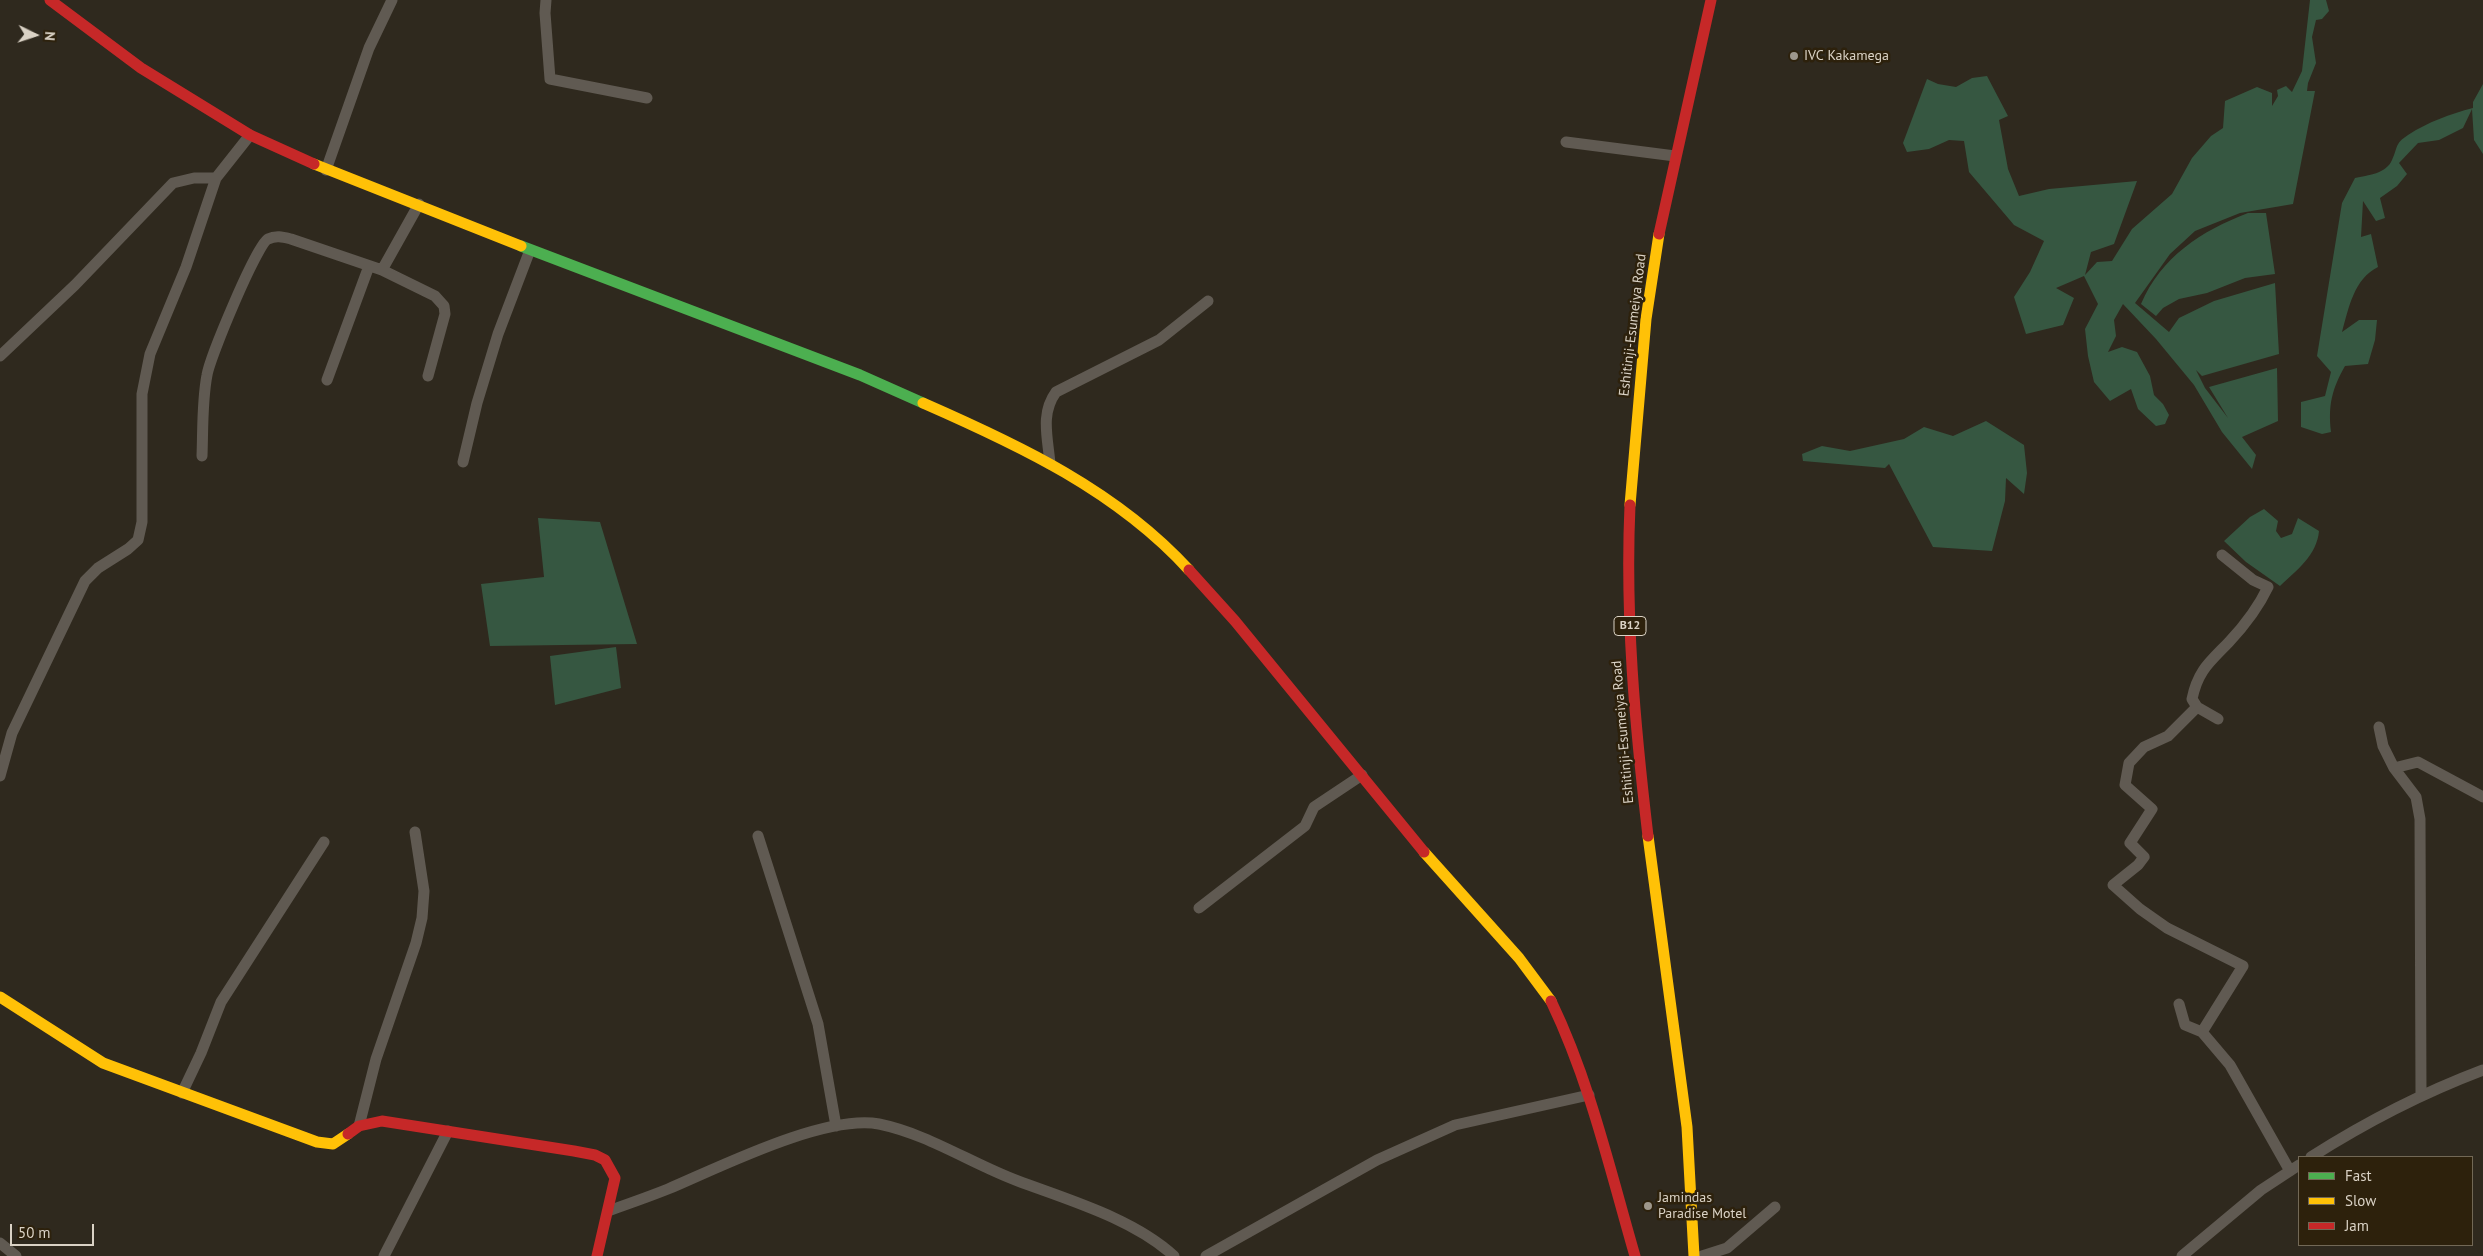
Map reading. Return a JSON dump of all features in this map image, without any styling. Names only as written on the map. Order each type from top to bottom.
[{"type":"main road","points":[[50,0],[142,68],[250,135],[326,170],[419,204],[632,290],[860,375],[973,425],[1050,464],[1103,495],[1169,548],[1235,621],[1438,869],[1519,958],[1548,998],[1570,1041],[1589,1095],[1634,1256]]},
{"type":"main road","name":"Eshitinji-Esumeiya Road","points":[[1694,1256],[1694,1219],[1675,1026],[1656,901],[1636,712],[1628,570],[1633,459],[1650,288],[1676,156],[1711,0]]},
{"type":"main road","points":[[0,997],[103,1063],[317,1142],[333,1144],[359,1126],[382,1121],[574,1151],[605,1158],[612,1166],[616,1178],[597,1256]]},
{"type":"street","points":[[326,170],[369,48],[392,0]]},
{"type":"street","points":[[546,0],[545,13],[550,79],[647,98]]},
{"type":"street","points":[[0,776],[12,733],[85,581],[98,568],[128,549],[138,540],[142,522],[142,394],[150,354],[186,267],[216,178],[250,135]]},
{"type":"street","points":[[1566,142],[1676,156]]},
{"type":"street","points":[[0,356],[75,286],[173,183],[194,178],[216,178]]},
{"type":"street","points":[[382,270],[419,204]]},
{"type":"street","points":[[202,456],[207,374],[225,321],[245,284],[257,252],[267,239],[279,236],[291,239],[382,270],[435,296],[444,306],[445,314],[428,376]]},
{"type":"street","points":[[463,462],[495,343],[530,250]]},
{"type":"street","points":[[327,380],[369,266]]},
{"type":"street","points":[[1050,464],[1046,420],[1048,404],[1056,392],[1159,340],[1208,301]]},
{"type":"street","points":[[2218,719],[2197,707],[2192,700],[2203,668],[2247,621],[2259,606],[2268,587],[2253,580],[2222,555]]},
{"type":"street","points":[[2197,707],[2168,736],[2144,746],[2129,763],[2125,786],[2152,809],[2130,843],[2144,857],[2138,865],[2113,885],[2140,909],[2167,928],[2243,966],[2202,1032]]},
{"type":"street","points":[[2379,726],[2383,746],[2394,768],[2416,797],[2420,820],[2421,1095]]},
{"type":"street","points":[[2394,768],[2418,762],[2483,797]]},
{"type":"street","points":[[1199,908],[1305,826],[1314,807],[1362,775]]},
{"type":"street","points":[[359,1126],[376,1059],[416,943],[422,918],[424,891],[415,832]]},
{"type":"street","points":[[758,836],[818,1024],[836,1126]]},
{"type":"street","points":[[182,1093],[201,1054],[221,1002],[324,842]]},
{"type":"street","points":[[2180,1004],[2185,1025],[2202,1032],[2230,1064],[2295,1168],[2261,1190],[2182,1256]]},
{"type":"street","points":[[2313,1156],[2346,1134],[2421,1095],[2483,1070]]},
{"type":"street","points":[[1206,1256],[1376,1160],[1455,1125],[1589,1095]]},
{"type":"street","points":[[608,1211],[773,1144],[836,1126],[855,1123],[878,1124],[917,1135],[987,1169],[1085,1206],[1157,1240],[1174,1256]]},
{"type":"street","points":[[384,1256],[448,1131]]},
{"type":"street","points":[[1702,1256],[1727,1248],[1775,1208]]},
{"type":"street","points":[[0,1243],[16,1256]]},
{"type":"green space","points":[[2310,0],[2326,0],[2329,11],[2322,19],[2316,20],[2312,37],[2316,63],[2307,91],[2315,91],[2293,204],[2240,213],[2195,231],[2170,254],[2135,303],[2169,332],[2179,318],[2214,301],[2275,283],[2279,354],[2202,376],[2196,370],[2205,388],[2228,418],[2209,387],[2277,368],[2278,421],[2242,437],[2256,455],[2252,469],[2222,432],[2194,385],[2156,339],[2123,304],[2114,320],[2116,336],[2108,352],[2122,347],[2137,352],[2150,376],[2154,395],[2163,404],[2169,415],[2165,424],[2156,426],[2138,409],[2131,389],[2110,401],[2094,382],[2088,356],[2085,329],[2098,304],[2084,276],[2056,288],[2074,298],[2063,325],[2026,334],[2014,297],[2030,272],[2044,241],[2014,225],[1969,172],[1964,141],[1949,140],[1929,149],[1907,152],[1903,143],[1927,79],[1938,84],[1956,87],[1972,78],[1987,76],[2008,116],[1999,120],[2008,169],[2019,196],[2049,189],[2137,181],[2114,244],[2091,252],[2085,275],[2097,262],[2112,261],[2132,229],[2172,194],[2192,158],[2211,136],[2223,128],[2225,101],[2257,87],[2272,93],[2272,106],[2278,96],[2277,90],[2286,86],[2292,92],[2302,71]]},
{"type":"green space","points":[[2483,84],[2483,154],[2474,140],[2472,109],[2463,128],[2439,140],[2418,143],[2399,163],[2407,174],[2397,186],[2380,198],[2385,218],[2376,221],[2363,201],[2361,237],[2371,234],[2378,267],[2370,272],[2358,286],[2350,304],[2342,332],[2359,320],[2377,320],[2375,340],[2368,364],[2345,366],[2341,374],[2332,397],[2330,414],[2331,432],[2322,434],[2301,427],[2301,402],[2325,396],[2331,372],[2317,356],[2342,203],[2355,178],[2376,173],[2386,168],[2392,160],[2400,141],[2416,130],[2439,119],[2473,108],[2473,102]]},
{"type":"green space","points":[[2248,213],[2266,213],[2275,274],[2245,278],[2207,293],[2179,299],[2163,308],[2156,316],[2141,304],[2149,287],[2171,259],[2214,228]]},
{"type":"green space","points":[[1986,421],[2024,445],[2027,473],[2024,494],[2006,478],[2005,501],[1992,551],[1933,547],[1889,464],[1885,468],[1803,461],[1802,454],[1822,446],[1850,451],[1904,439],[1924,427],[1953,436]]},
{"type":"green space","points":[[2264,509],[2278,521],[2276,531],[2281,538],[2292,534],[2298,518],[2319,531],[2310,555],[2280,586],[2246,562],[2224,541],[2250,517]]},
{"type":"green space","points":[[538,518],[600,522],[637,644],[490,646],[481,584],[544,577]]},
{"type":"green space","points":[[616,647],[621,688],[555,705],[550,656]]},
{"type":"traffic: fast","points":[[521,246],[860,375],[923,403]]},
{"type":"traffic: slow","points":[[314,164],[521,246]]},
{"type":"traffic: slow","points":[[1630,505],[1646,319],[1659,234]]},
{"type":"traffic: slow","points":[[923,403],[1030,453],[1099,494],[1131,516],[1189,570]]},
{"type":"traffic: slow","points":[[1648,836],[1687,1127],[1694,1256]]},
{"type":"traffic: slow","points":[[1424,852],[1519,958],[1551,1001]]},
{"type":"traffic: slow","points":[[0,997],[103,1063],[317,1142],[333,1144],[348,1134]]},
{"type":"traffic: jam","points":[[50,0],[141,68],[250,135],[314,164]]},
{"type":"traffic: jam","points":[[1659,234],[1711,0]]},
{"type":"traffic: jam","points":[[1630,505],[1629,588],[1632,671],[1648,836]]},
{"type":"traffic: jam","points":[[1189,570],[1235,621],[1424,852]]},
{"type":"traffic: jam","points":[[1551,1001],[1565,1032],[1588,1095],[1635,1256]]},
{"type":"traffic: jam","points":[[348,1134],[359,1126],[382,1121],[595,1155],[605,1160],[615,1178],[597,1256]]},
{"type":"place","name":"IVC Kakamega","points":[[1794,56]]},
{"type":"place","name":"Jamindas Paradise Motel","points":[[1648,1206]]}]
